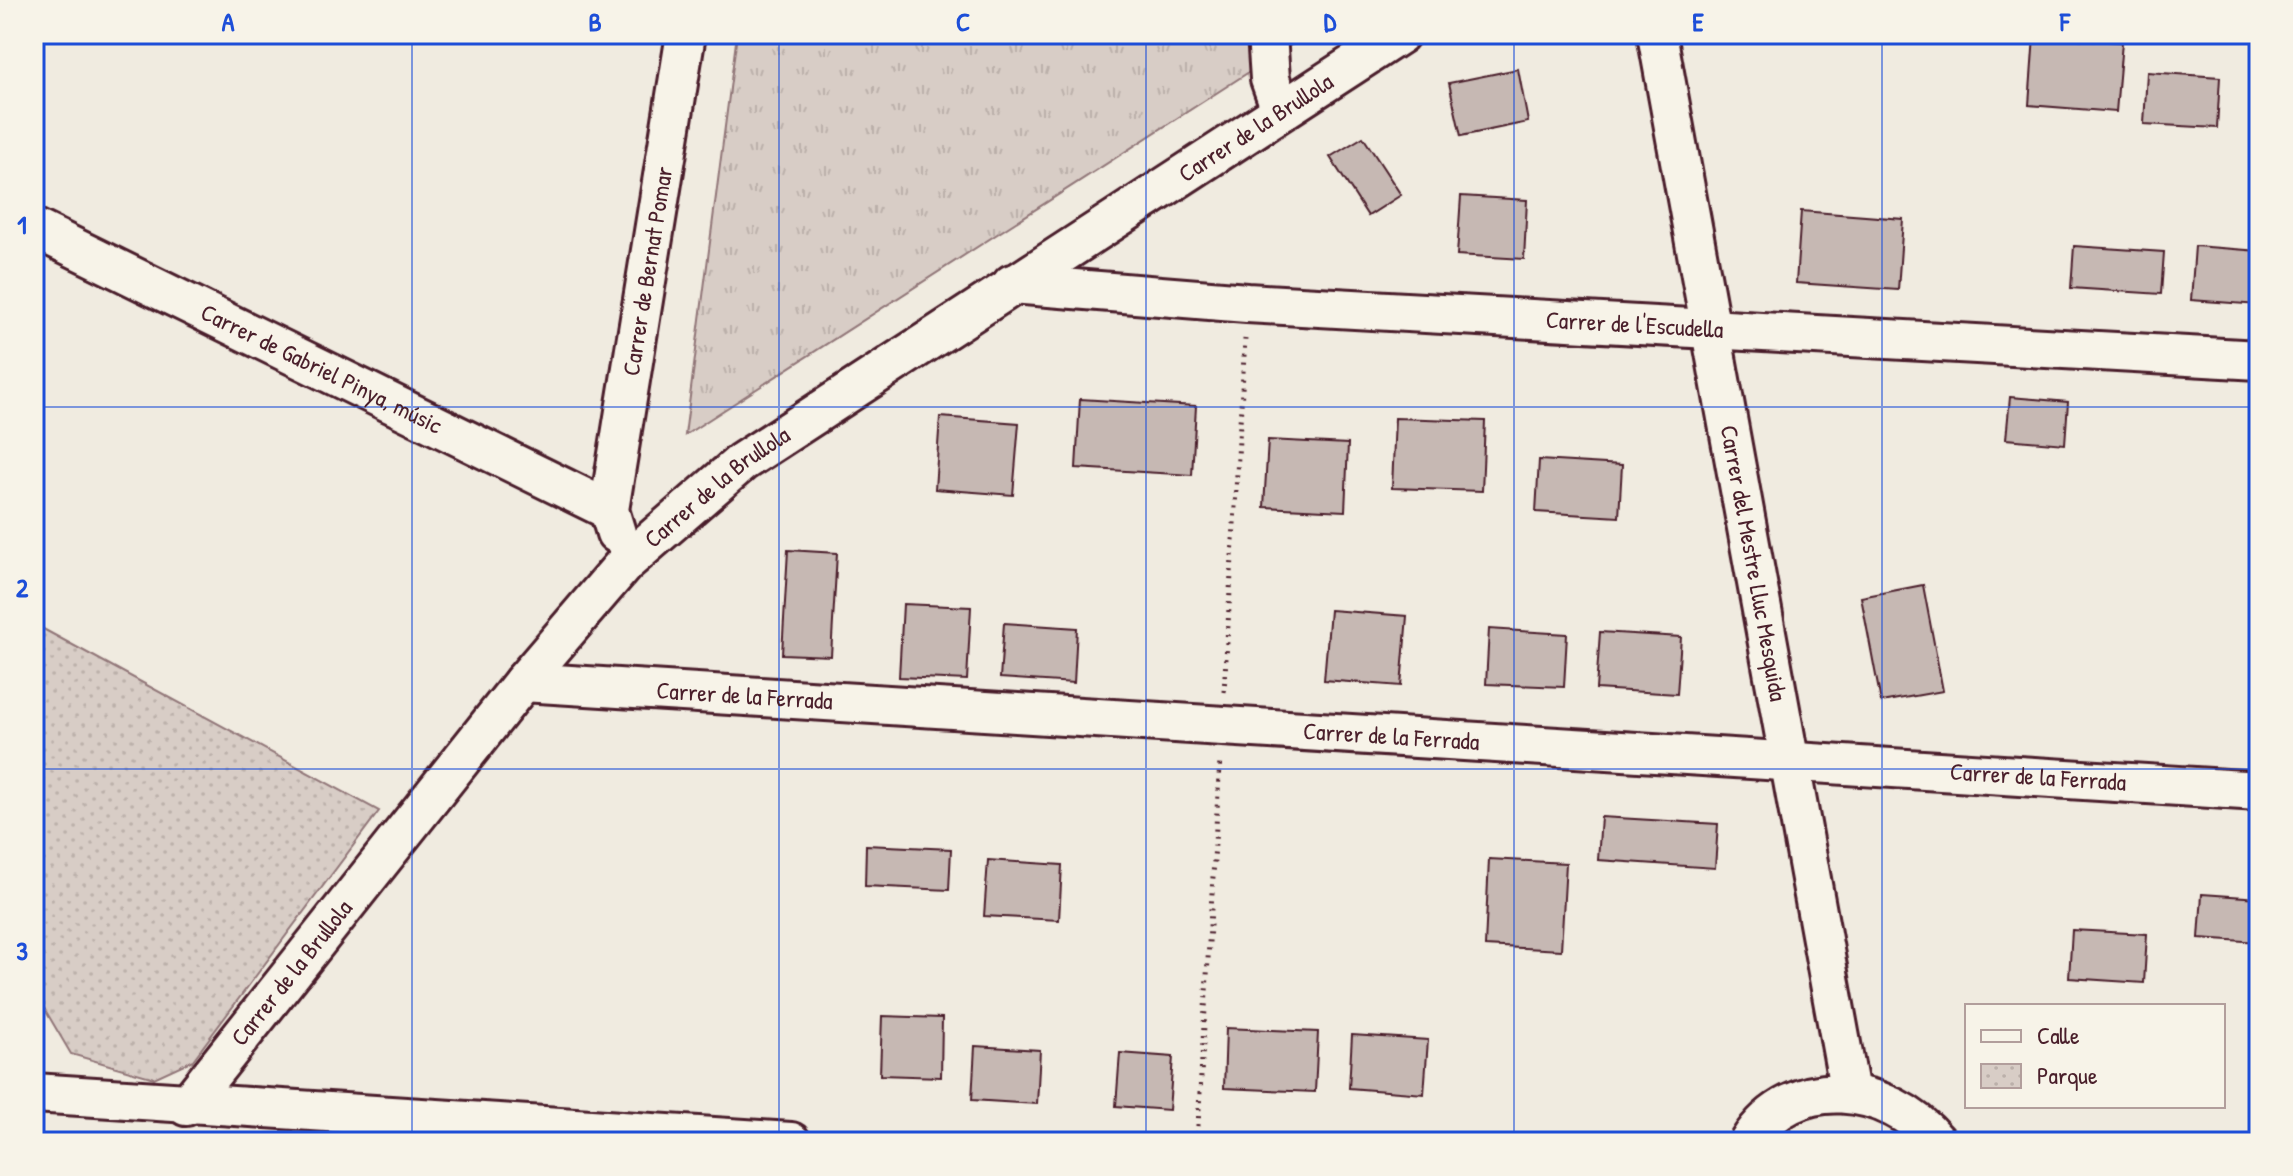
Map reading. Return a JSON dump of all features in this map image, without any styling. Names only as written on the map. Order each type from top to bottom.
[{"type":"street","name":"Carrer de Bernat Pomar","points":[[609,510],[686,34]]},
{"type":"street","points":[[1267,34],[1270,79],[1281,110]]},
{"type":"street","name":"Carrer de la Brullola","points":[[186,1106],[523,682],[625,563],[742,462],[1400,34]]},
{"type":"street","name":"Carrer del Mestre Lluc Mesquida","points":[[1657,34],[1850,1093]]},
{"type":"street","name":"Carrer de Gabriel Pinya, músic","points":[[34,228],[609,510]]},
{"type":"street","name":"Carrer de l'Escudella","points":[[1012,284],[1247,303],[2259,360]]},
{"type":"street","points":[[609,510],[625,563]]},
{"type":"street","name":"Carrer de la Ferrada","points":[[523,682],[1790,764],[2259,791]]},
{"type":"street","points":[[34,1093],[186,1106],[791,1142]]},
{"type":"street","points":[[1749,1142],[1782,1110],[1814,1096],[1850,1093],[1887,1101],[1920,1121],[1937,1142]]},
{"type":"path","points":[[1224,705],[1245,338]]},
{"type":"path","points":[[1197,1142],[1220,760]]},
{"type":"green space","points":[[737,34],[1308,34],[685,435]]},
{"type":"green space","points":[[34,624],[379,811],[193,1060],[154,1078],[71,1054],[34,991]]},
{"type":"building","points":[[2034,36],[2122,42],[2116,112],[2029,105]]},
{"type":"building","points":[[1518,69],[1528,122],[1461,136],[1449,83]]},
{"type":"building","points":[[2147,72],[2220,77],[2217,128],[2144,124]]},
{"type":"building","points":[[1363,137],[1401,195],[1368,216],[1330,157]]},
{"type":"building","points":[[1461,196],[1527,200],[1524,259],[1457,255]]},
{"type":"building","points":[[1801,211],[1903,219],[1898,290],[1796,283]]},
{"type":"building","points":[[2074,246],[2164,252],[2161,294],[2071,288]]},
{"type":"building","points":[[2195,246],[2259,251],[2259,305],[2191,300]]},
{"type":"building","points":[[2010,397],[2068,402],[2065,444],[2006,439]]},
{"type":"building","points":[[1080,399],[1196,406],[1192,475],[1076,468]]},
{"type":"building","points":[[940,417],[1019,423],[1013,495],[935,489]]},
{"type":"building","points":[[1395,418],[1485,421],[1482,491],[1392,488]]},
{"type":"building","points":[[1268,440],[1348,444],[1345,511],[1264,507]]},
{"type":"building","points":[[1539,460],[1622,465],[1619,517],[1536,512]]},
{"type":"building","points":[[788,550],[837,553],[831,656],[782,654]]},
{"type":"building","points":[[1923,585],[1943,691],[1881,702],[1861,597]]},
{"type":"building","points":[[903,604],[971,607],[967,680],[899,677]]},
{"type":"building","points":[[1330,610],[1407,616],[1401,686],[1324,680]]},
{"type":"building","points":[[1004,623],[1077,628],[1074,683],[1000,678]]},
{"type":"building","points":[[1489,629],[1567,634],[1564,687],[1486,684]]},
{"type":"building","points":[[1600,632],[1681,637],[1677,694],[1596,689]]},
{"type":"building","points":[[1601,817],[1718,824],[1715,868],[1598,860]]},
{"type":"building","points":[[866,845],[951,849],[949,890],[865,886]]},
{"type":"building","points":[[1489,859],[1566,863],[1561,950],[1485,946]]},
{"type":"building","points":[[988,860],[1062,865],[1059,920],[984,916]]},
{"type":"building","points":[[2202,894],[2259,898],[2259,942],[2199,938]]},
{"type":"building","points":[[2072,930],[2147,934],[2144,983],[2069,978]]},
{"type":"building","points":[[882,1016],[942,1018],[941,1077],[880,1075]]},
{"type":"building","points":[[1226,1028],[1318,1032],[1315,1092],[1224,1088]]},
{"type":"building","points":[[1352,1035],[1428,1040],[1424,1094],[1349,1088]]},
{"type":"building","points":[[975,1046],[1040,1050],[1037,1104],[972,1100]]},
{"type":"building","points":[[1120,1053],[1173,1057],[1169,1110],[1116,1106]]}]
